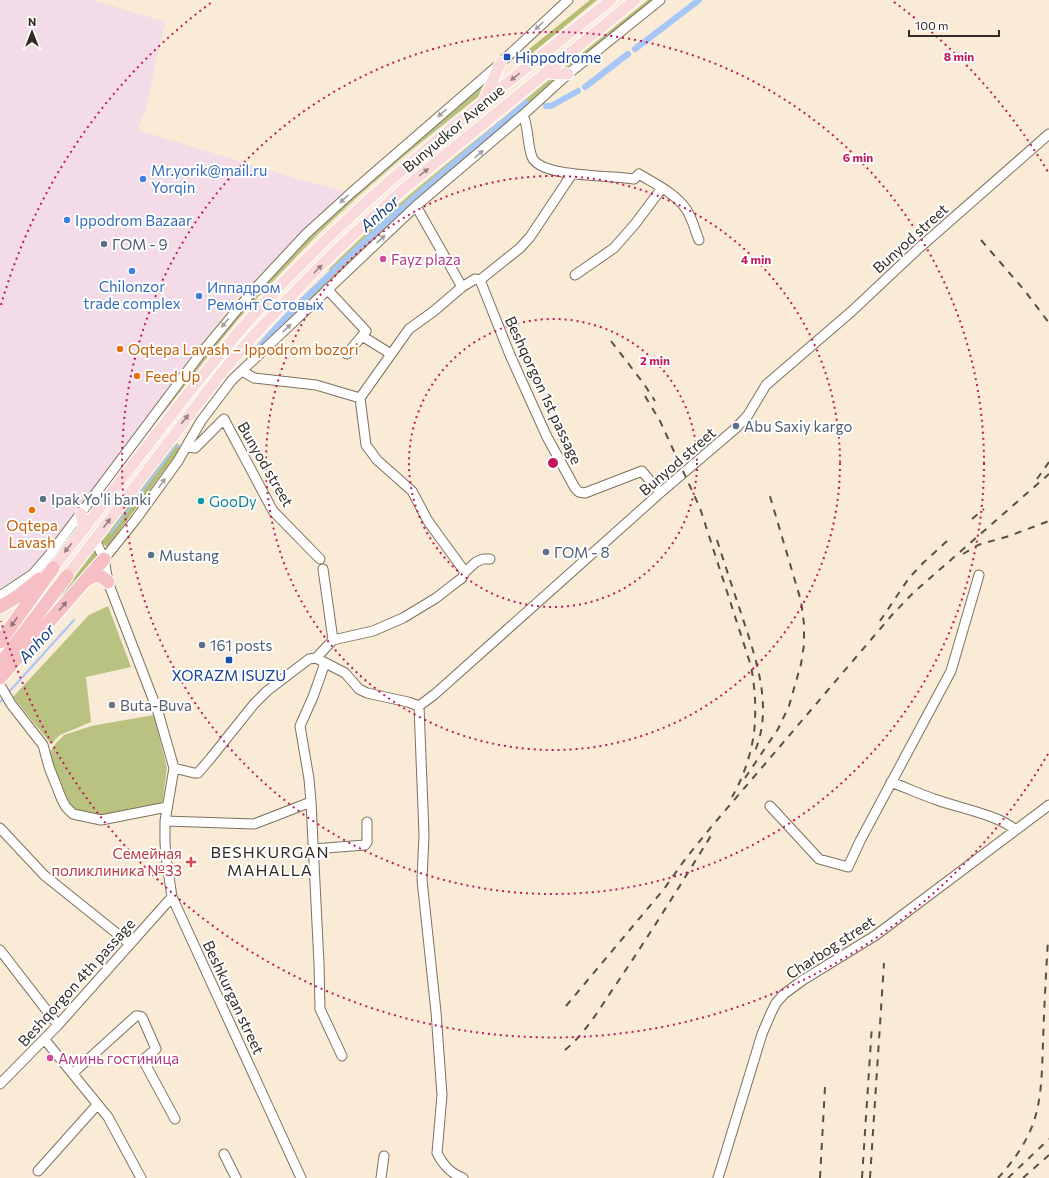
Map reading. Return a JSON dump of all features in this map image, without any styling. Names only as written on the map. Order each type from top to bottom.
[{"type":"highway","points":[[1,684],[84,581],[104,559]]},
{"type":"highway","points":[[0,606],[18,596],[42,569]]},
{"type":"highway","name":"Bunyudkor Avenue","points":[[0,642],[42,569]]},
{"type":"highway","points":[[84,581],[92,576],[98,575],[103,577],[108,582]]},
{"type":"highway","name":"Bunyudkor Avenue","points":[[0,664],[67,576]]},
{"type":"main road","name":"Bunyudkor Avenue","points":[[42,569],[84,529],[212,364],[244,326],[327,238],[396,175],[611,0]]},
{"type":"main road","name":"Bunyudkor Avenue","points":[[67,576],[208,390],[254,336],[336,250],[406,187],[635,0]]},
{"type":"main road","points":[[564,38],[569,36],[575,39],[576,44],[574,49]]},
{"type":"main road","points":[[483,103],[501,62]]},
{"type":"main road","points":[[545,73],[568,74]]},
{"type":"main road","points":[[396,175],[394,180],[396,187],[402,189],[406,187]]},
{"type":"main road","points":[[81,514],[84,529]]},
{"type":"street","name":"Bunyudkor Avenue","points":[[42,569],[198,357],[251,293],[306,234],[501,62],[568,0]]},
{"type":"street","points":[[104,559],[136,519],[178,461],[201,421],[232,380],[416,206],[523,115],[568,74],[660,0]]},
{"type":"street","points":[[523,115],[526,122],[532,158],[541,166],[572,174],[634,179],[638,174],[662,188],[687,209],[699,240]]},
{"type":"street","name":"Bunyod street","points":[[419,706],[539,602],[660,493],[736,428],[748,415],[766,385],[852,311],[919,248],[1049,134]]},
{"type":"street","points":[[465,572],[428,521],[412,491],[377,460],[366,445],[360,398],[409,329],[434,311],[462,287],[475,280],[480,280],[520,248],[530,237],[572,174]]},
{"type":"street","points":[[575,275],[614,248],[635,224],[662,188]]},
{"type":"street","points":[[416,206],[462,287]]},
{"type":"street","name":"Beshqorgon 1st passage","points":[[480,280],[510,355],[547,437],[575,488],[579,492],[585,493],[642,471],[660,493]]},
{"type":"street","points":[[327,289],[366,331],[347,354]]},
{"type":"street","points":[[362,336],[391,354]]},
{"type":"street","points":[[242,371],[254,378],[316,385],[360,398]]},
{"type":"street","name":"Bunyod street","points":[[186,447],[195,448],[224,419],[273,511],[320,559]]},
{"type":"street","points":[[97,536],[97,544],[104,559],[108,582],[158,712],[174,768],[194,773],[198,773],[254,704],[270,689],[309,659],[316,658],[333,640],[373,631],[403,618],[436,598],[462,578],[465,572],[480,561],[490,559]]},
{"type":"street","points":[[0,596],[42,569]]},
{"type":"street","points":[[322,569],[333,640]]},
{"type":"street","points":[[770,806],[819,859],[848,867],[891,782],[951,671],[979,575]]},
{"type":"street","points":[[316,658],[345,673],[359,689],[367,693],[408,702],[419,706],[424,835],[422,880],[436,1012],[442,1095],[437,1153],[441,1161],[457,1177]]},
{"type":"street","points":[[324,663],[313,697],[300,726],[309,779],[311,802],[320,1009],[342,1056]]},
{"type":"street","points":[[1,684],[11,704],[43,745],[49,767],[62,800],[66,808],[73,814],[102,820],[167,807]]},
{"type":"street","name":"Beshkurgan street","points":[[174,768],[165,821],[166,857],[172,897],[301,1178]]},
{"type":"street","points":[[891,782],[936,800],[997,819],[1012,826],[1015,830]]},
{"type":"street","points":[[165,821],[254,824],[311,802]]},
{"type":"street","name":"Charbog street","points":[[718,1178],[762,1034],[770,1014],[780,998],[803,980],[876,935],[1049,805]]},
{"type":"street","points":[[314,849],[365,845],[367,842],[367,822]]},
{"type":"street","points":[[0,828],[44,875],[130,944]]},
{"type":"street","name":"Beshqorgon 4th passage","points":[[0,1084],[45,1040],[172,897]]},
{"type":"street","points":[[0,950],[58,1025]]},
{"type":"street","points":[[73,1074],[136,1016],[142,1017],[156,1049],[142,1060],[175,1119]]},
{"type":"street","points":[[45,1040],[108,1117],[141,1178]]},
{"type":"street","points":[[38,1171],[97,1105]]},
{"type":"street","points":[[224,1154],[236,1178]]},
{"type":"street","points":[[381,1178],[384,1156]]},
{"type":"shaded area","name":"Chilonzor trade complex","points":[[0,0],[93,0],[166,22],[161,38],[146,110],[138,130],[298,179],[347,192],[234,300],[40,560],[23,574],[0,589]]},
{"type":"green space","points":[[590,0],[597,0],[531,54],[528,50]]},
{"type":"green space","points":[[648,0],[653,0],[576,61],[560,71]]},
{"type":"green space","points":[[551,78],[558,78],[408,209],[299,310],[264,345],[262,345],[280,324],[331,274],[329,269],[382,218]]},
{"type":"green space","points":[[487,80],[483,93],[404,156],[355,199],[316,236],[259,296],[217,345],[142,440],[88,512],[87,510],[237,315],[313,234],[353,196]]},
{"type":"green space","points":[[178,443],[178,452],[107,547],[101,542],[172,447]]},
{"type":"green space","points":[[94,550],[100,555],[24,642]]},
{"type":"green space","points":[[108,606],[131,667],[86,677],[91,722],[60,735],[51,744],[13,697],[89,615]]},
{"type":"green space","points":[[154,715],[167,768],[162,805],[101,817],[90,816],[69,807],[50,752],[57,742],[64,735],[91,726]]},
{"type":"waterway","name":"Anhor","points":[[635,49],[699,0]]},
{"type":"waterway","name":"Anhor","points":[[585,87],[628,54]]},
{"type":"waterway","name":"Anhor","points":[[546,106],[551,106],[578,91]]},
{"type":"waterway","name":"Anhor","points":[[256,351],[298,305],[374,233],[526,103]]},
{"type":"waterway","name":"Anhor","points":[[111,533],[175,447],[179,446]]},
{"type":"waterway","name":"Anhor","points":[[8,693],[74,620]]},
{"type":"waterway","name":"Anhor","points":[[0,702],[4,698]]},
{"type":"railway","points":[[981,240],[1025,291],[1049,323]]},
{"type":"railway","points":[[611,341],[655,401]]},
{"type":"railway","points":[[645,396],[660,421],[700,508],[751,666],[754,685],[755,728],[745,769],[732,797]]},
{"type":"railway","points":[[1037,479],[1049,462]]},
{"type":"railway","points":[[566,1006],[664,889],[686,858],[712,826],[892,615],[913,593],[1049,474]]},
{"type":"railway","points":[[745,778],[778,729],[789,706],[801,664],[804,645],[804,624],[801,601],[769,493]]},
{"type":"railway","points":[[972,519],[984,509]]},
{"type":"railway","points":[[963,554],[978,545],[1009,536],[1049,521]]},
{"type":"railway","points":[[717,540],[757,664],[763,699],[763,716],[755,751]]},
{"type":"railway","points":[[880,621],[909,578],[947,541]]},
{"type":"railway","points":[[565,1050],[587,1027],[599,1010],[712,834]]},
{"type":"railway","points":[[998,1178],[1023,1144],[1031,1129],[1037,1112],[1042,1073],[1048,940]]},
{"type":"railway","points":[[870,1178],[884,963]]},
{"type":"railway","points":[[862,1178],[872,1025]]},
{"type":"railway","points":[[820,1178],[825,1087]]},
{"type":"railway","points":[[1008,1178],[1049,1139]]},
{"type":"railway","points":[[1023,1178],[1049,1155]]},
{"type":"place","name":"Hippodrome","points":[[507,57]]},
{"type":"place","name":"Mr.yorik@mail.ru Yorqin","points":[[143,179]]},
{"type":"place","name":"Ippodrom Bazaar","points":[[67,220]]},
{"type":"place","name":"ГОМ - 9","points":[[104,244]]},
{"type":"place","name":"Fayz plaza","points":[[383,259]]},
{"type":"place","name":"Chilonzor trade complex","points":[[132,271]]},
{"type":"place","name":"Иппадром Ремонт Сотовых","points":[[199,296]]},
{"type":"place","name":"Oqtepa Lavash – Ippodrom bozori","points":[[120,349]]},
{"type":"place","name":"Feed Up","points":[[137,376]]},
{"type":"place","name":"Abu Saxiy kargo","points":[[736,426]]},
{"type":"place","name":"Ipak Yo'li banki","points":[[43,499]]},
{"type":"place","name":"GooDy","points":[[201,501]]},
{"type":"place","name":"Oqtepa Lavash","points":[[32,510]]},
{"type":"place","name":"ГОМ - 8","points":[[546,552]]},
{"type":"place","name":"Mustang","points":[[151,555]]},
{"type":"place","name":"161 posts","points":[[202,645]]},
{"type":"place","name":"XORAZM ISUZU","points":[[229,660]]},
{"type":"place","name":"Buta-Buva","points":[[112,705]]},
{"type":"place","name":"Семейная поликлиника №33","points":[[191,862]]},
{"type":"place","name":"Аминь гостиница","points":[[50,1058]]},
{"type":"district","name":"BESHKURGAN MAHALLA","points":[[270,860]]}]
